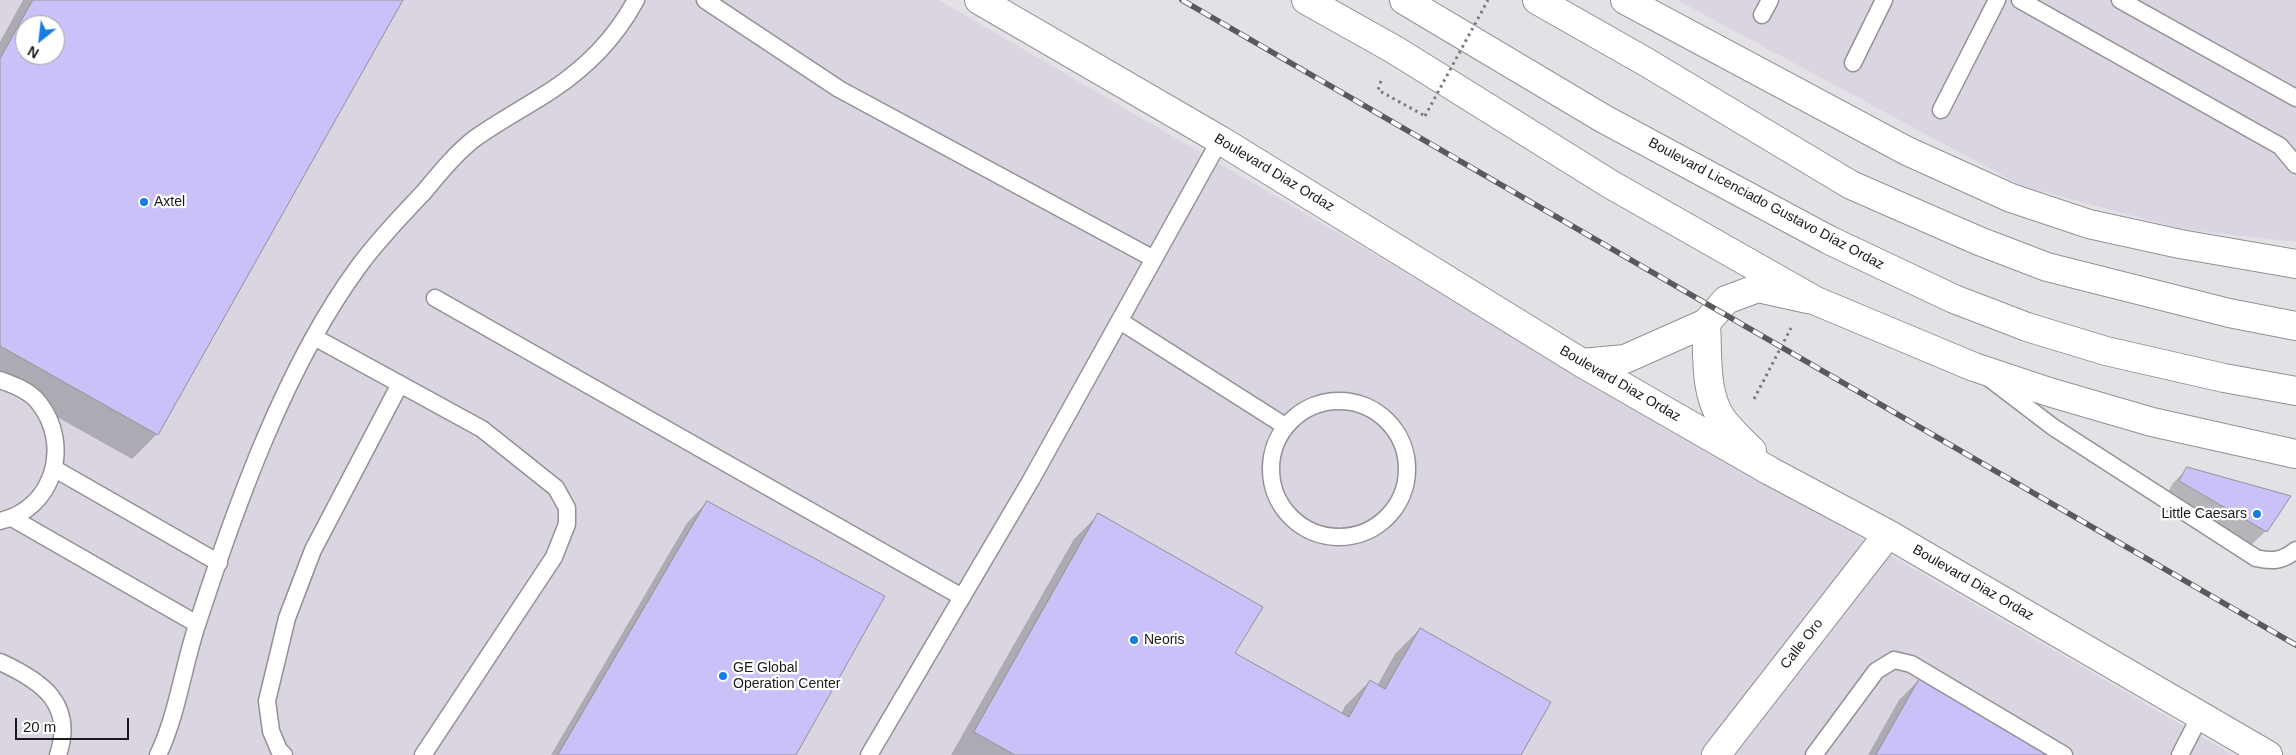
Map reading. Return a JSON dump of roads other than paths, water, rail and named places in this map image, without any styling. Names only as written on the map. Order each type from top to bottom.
[{"type":"main road","name":"Boulevard Diaz Ordaz","points":[[979,0],[1220,140],[1582,363],[1770,470],[1888,534],[2201,714],[2268,755]]},
{"type":"main road","points":[[1306,0],[1395,50],[1610,184],[1816,301],[1974,367],[2152,422],[2296,454]]},
{"type":"main road","name":"Boulevard Licenciado Gustavo Díaz Ordaz","points":[[1404,0],[1604,119],[1829,240],[1963,302],[2027,327],[2106,351],[2224,378],[2296,390]]},
{"type":"main road","points":[[1537,0],[1646,62],[1852,185],[1979,242],[2047,267],[2229,313],[2296,326]]},
{"type":"main road","points":[[1625,0],[1907,151],[2011,198],[2089,224],[2180,244],[2296,264]]},
{"type":"main road","points":[[1582,363],[1624,359],[1706,323],[1726,300],[1758,288],[1816,301]]},
{"type":"main road","points":[[1706,323],[1710,386],[1714,403],[1722,419],[1770,470]]},
{"type":"main road","name":"Calle Oro","points":[[1716,755],[1888,534]]},
{"type":"lane","points":[[158,755],[177,703],[197,624],[218,563],[264,442],[314,337],[359,266],[449,163],[471,141],[502,119],[553,89],[589,62],[614,34],[636,0]]},
{"type":"lane","points":[[706,0],[839,89],[1154,259]]},
{"type":"lane","points":[[1762,15],[1770,0]]},
{"type":"lane","points":[[1853,63],[1884,0]]},
{"type":"lane","points":[[1941,110],[1997,0]]},
{"type":"lane","points":[[2020,0],[2280,146],[2296,164]]},
{"type":"lane","points":[[2120,0],[2296,98]]},
{"type":"lane","points":[[869,755],[1031,480],[1220,140]]},
{"type":"lane","points":[[435,298],[962,598]]},
{"type":"lane","points":[[1120,321],[1285,426]]},
{"type":"lane","points":[[314,337],[482,429],[556,488],[567,508],[567,524],[554,557],[423,755]]},
{"type":"lane","points":[[1974,367],[2053,428],[2256,558],[2272,562],[2286,558],[2296,550]]},
{"type":"lane","points":[[0,380],[20,387],[38,402],[51,422],[57,446],[55,469],[46,490],[31,507],[6,520]]},
{"type":"lane","points":[[284,755],[279,750],[271,731],[267,701],[287,618],[313,550],[400,384]]},
{"type":"lane","points":[[1341,400],[1362,404],[1381,415],[1396,431],[1406,458],[1408,472],[1403,493],[1392,512],[1377,526],[1357,535],[1336,538],[1315,533],[1296,523],[1282,507],[1271,480],[1270,466],[1274,445],[1285,426],[1300,412],[1320,402],[1341,400]]},
{"type":"lane","points":[[55,469],[218,563]]},
{"type":"lane","points":[[6,520],[197,624]]},
{"type":"lane","points":[[1814,755],[1876,671],[1894,660],[1911,664],[2064,755]]},
{"type":"lane","points":[[0,662],[26,674],[54,698],[63,726],[62,742],[58,755]]},
{"type":"lane","points":[[2180,755],[2201,714]]},
{"type":"railway","points":[[1182,0],[2296,645]]},
{"type":"place","name":"Axtel","points":[[144,202]]},
{"type":"place","name":"Little Caesars","points":[[2257,514]]},
{"type":"place","name":"Neoris","points":[[1134,640]]},
{"type":"place","name":"GE Global Operation Center","points":[[723,676]]}]
